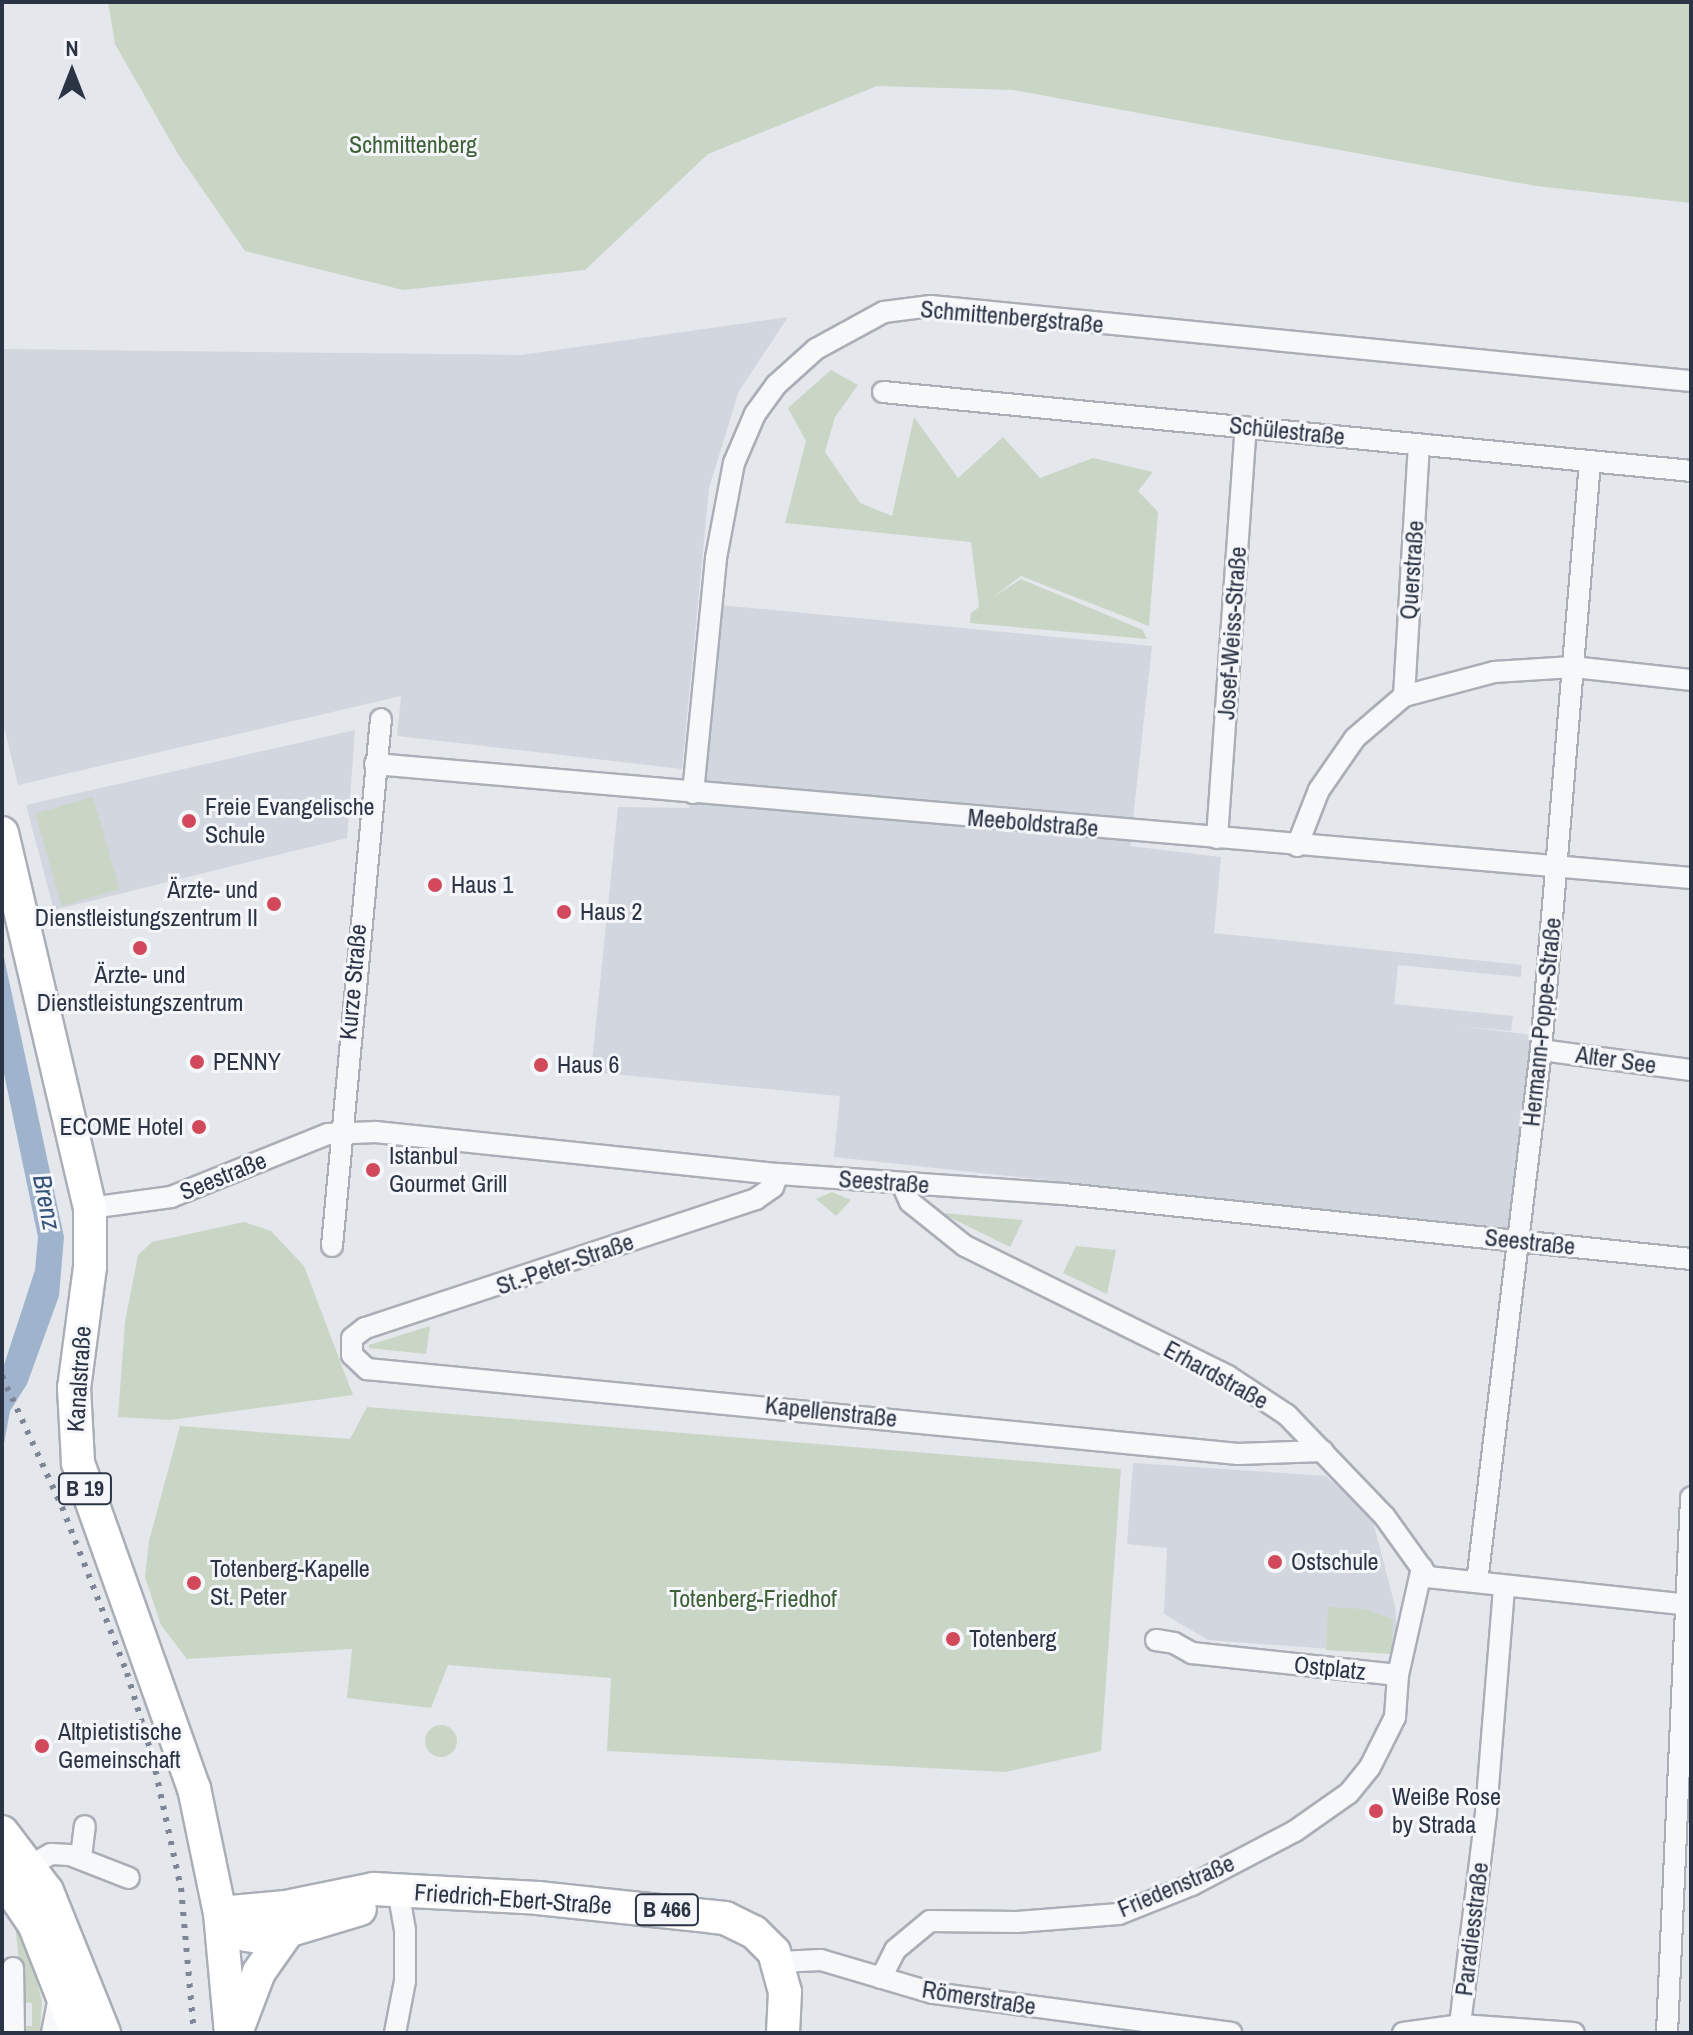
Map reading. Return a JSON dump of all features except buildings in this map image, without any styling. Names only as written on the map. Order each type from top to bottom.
[{"type":"main road","name":"Kanalstraße","points":[[2,833],[90,1208],[90,1267],[74,1388],[78,1463],[185,1754],[220,1913]]},
{"type":"main road","points":[[2,1832],[77,2033]]},
{"type":"main road","points":[[16,1872],[65,1930],[104,2033]]},
{"type":"main road","name":"Friedrich-Ebert-Straße","points":[[220,1913],[286,1907],[362,1889],[496,1895],[706,1915],[754,1932],[779,1962]]},
{"type":"main road","name":"Friedrich-Ebert-Straße","points":[[220,1913],[246,1935],[285,1935],[398,1892]]},
{"type":"main road","name":"B 19","points":[[220,1913],[233,2033]]},
{"type":"main road","points":[[233,2033],[259,1972],[285,1935]]},
{"type":"main road","points":[[779,1962],[785,1992],[783,2033]]},
{"type":"street","name":"Schmittenbergstraße","points":[[693,793],[718,537],[734,463],[755,414],[776,385],[816,349],[884,312],[931,306],[1691,381]]},
{"type":"street","name":"Schülestraße","points":[[883,392],[1691,471]]},
{"type":"street","name":"Josef-Weiss-Straße","points":[[1217,838],[1246,427]]},
{"type":"street","name":"Querstraße","points":[[1404,696],[1419,444]]},
{"type":"street","name":"Hermann-Poppe-Straße","points":[[1477,1582],[1541,1050],[1590,461]]},
{"type":"street","points":[[1297,846],[1319,790],[1355,738],[1404,696],[1494,672],[1573,667],[1691,680]]},
{"type":"street","name":"Kurze Straße","points":[[332,1246],[381,719]]},
{"type":"street","name":"Meeboldstraße","points":[[375,764],[1691,878]]},
{"type":"street","name":"Alter See","points":[[1541,1050],[1691,1070]]},
{"type":"street","name":"Seestraße","points":[[90,1208],[171,1197],[306,1141],[341,1132],[778,1174],[1064,1194],[1691,1259]]},
{"type":"street","name":"St.-Peter-Straße","points":[[351,1348],[355,1334],[365,1328],[756,1199],[773,1187],[778,1174]]},
{"type":"street","name":"Erhardstraße","points":[[902,1184],[910,1202],[965,1246],[1228,1376],[1287,1415],[1385,1517],[1422,1568]]},
{"type":"street","name":"Kapellenstraße","points":[[351,1348],[367,1369],[1238,1454],[1323,1451]]},
{"type":"street","points":[[1667,2033],[1691,1498]]},
{"type":"street","points":[[1422,1568],[1428,1577],[1687,1605]]},
{"type":"street","name":"Ostplatz","points":[[1156,1640],[1192,1653],[1398,1675],[1422,1568]]},
{"type":"street","name":"Paradiesstraße","points":[[1460,2029],[1486,1812],[1504,1586]]},
{"type":"street","name":"Friedenstraße","points":[[881,1978],[895,1950],[930,1921],[1017,1922],[1119,1914],[1192,1885],[1295,1831],[1349,1793],[1370,1767],[1395,1717],[1398,1675]]},
{"type":"street","points":[[81,1857],[85,1826]]},
{"type":"street","points":[[16,1872],[51,1854],[81,1857],[129,1878]]},
{"type":"street","name":"Friedrich-Ebert-Straße","points":[[395,2033],[405,1981],[405,1930],[398,1892]]},
{"type":"street","name":"Römerstraße","points":[[779,1962],[821,1960],[933,1993],[1129,2028],[1231,2033]]},
{"type":"street","points":[[13,1968],[14,2033]]},
{"type":"street","points":[[52,2033],[61,1988]]},
{"type":"street","points":[[1403,2033],[1460,2029],[1574,2033]]},
{"type":"shaded area","points":[[788,317],[739,391],[709,488],[682,769],[397,736],[401,696],[18,785],[2,718],[4,349],[521,355]]},
{"type":"shaded area","points":[[708,604],[1152,646],[1130,846],[1221,857],[1214,933],[1522,965],[1521,977],[1398,965],[1394,1004],[1513,1016],[1511,1031],[1459,1026],[1533,1035],[1515,1231],[834,1157],[840,1096],[591,1072],[618,807],[689,808]]},
{"type":"shaded area","name":"Freie Evangelische Schule","points":[[355,730],[347,838],[54,910],[26,805]]},
{"type":"shaded area","name":"Ostschule","points":[[1133,1463],[1326,1476],[1372,1518],[1395,1606],[1399,1654],[1208,1640],[1164,1614],[1167,1548],[1127,1544]]},
{"type":"green space","name":"Schmittenberg","points":[[108,2],[1691,2],[1691,203],[1536,186],[1013,90],[877,86],[708,154],[585,270],[403,290],[245,251],[178,154],[115,44]]},
{"type":"green space","points":[[831,370],[858,385],[835,417],[825,452],[860,503],[892,516],[914,417],[958,478],[1003,437],[1040,478],[1093,458],[1153,472],[1138,491],[1158,512],[1149,626],[1021,576],[993,597],[1021,579],[1143,630],[1147,639],[970,623],[971,613],[979,607],[971,542],[785,523],[806,441],[788,408]]},
{"type":"green space","points":[[93,797],[119,889],[62,906],[35,814]]},
{"type":"green space","points":[[832,1192],[851,1200],[836,1216],[816,1199]]},
{"type":"green space","points":[[941,1213],[1023,1220],[1010,1247]]},
{"type":"green space","points":[[244,1222],[271,1231],[304,1266],[353,1395],[170,1420],[118,1417],[125,1322],[138,1255],[152,1242]]},
{"type":"green space","points":[[1076,1246],[1116,1250],[1107,1294],[1063,1273]]},
{"type":"green space","points":[[430,1326],[426,1354],[369,1348],[369,1345]]},
{"type":"green space","name":"Totenberg-Friedhof","points":[[367,1407],[1121,1469],[1101,1751],[1005,1772],[607,1751],[611,1678],[448,1665],[431,1708],[347,1698],[352,1649],[187,1659],[161,1625],[145,1577],[149,1541],[180,1426],[350,1439]]},
{"type":"green space","points":[[1328,1607],[1364,1609],[1393,1619],[1392,1654],[1326,1650]]},
{"type":"green space","points":[[441,1725],[452,1730],[457,1741],[452,1752],[441,1757],[430,1752],[425,1741],[430,1730]]},
{"type":"green space","points":[[15,1923],[23,1929],[42,2001],[40,2033],[24,2033],[24,2026],[32,2026],[32,2003],[23,2002]]},
{"type":"water","name":"Brenz","points":[[2,948],[64,1237],[59,1296],[27,1384],[10,1411],[2,1454],[2,1371],[35,1270],[38,1237],[2,1064]]},
{"type":"railway","points":[[2,1376],[62,1507],[127,1673],[153,1759],[181,1888],[194,2033]]},
{"type":"place","name":"Freie Evangelische Schule","points":[[189,821]]},
{"type":"place","name":"Haus 1","points":[[435,885]]},
{"type":"place","name":"Ärzte- und Dienstleistungszentrum II","points":[[274,904]]},
{"type":"place","name":"Haus 2","points":[[564,912]]},
{"type":"place","name":"Ärzte- und Dienstleistungszentrum","points":[[140,948]]},
{"type":"place","name":"PENNY","points":[[197,1062]]},
{"type":"place","name":"Haus 6","points":[[541,1065]]},
{"type":"place","name":"ECOME Hotel","points":[[199,1127]]},
{"type":"place","name":"Istanbul Gourmet Grill","points":[[373,1170]]},
{"type":"place","name":"Ostschule","points":[[1275,1562]]},
{"type":"place","name":"Totenberg-Kapelle St. Peter","points":[[194,1583]]},
{"type":"place","name":"Totenberg","points":[[953,1639]]},
{"type":"place","name":"Altpietistische Gemeinschaft","points":[[42,1746]]},
{"type":"place","name":"Weiße Rose by Strada","points":[[1376,1811]]}]
